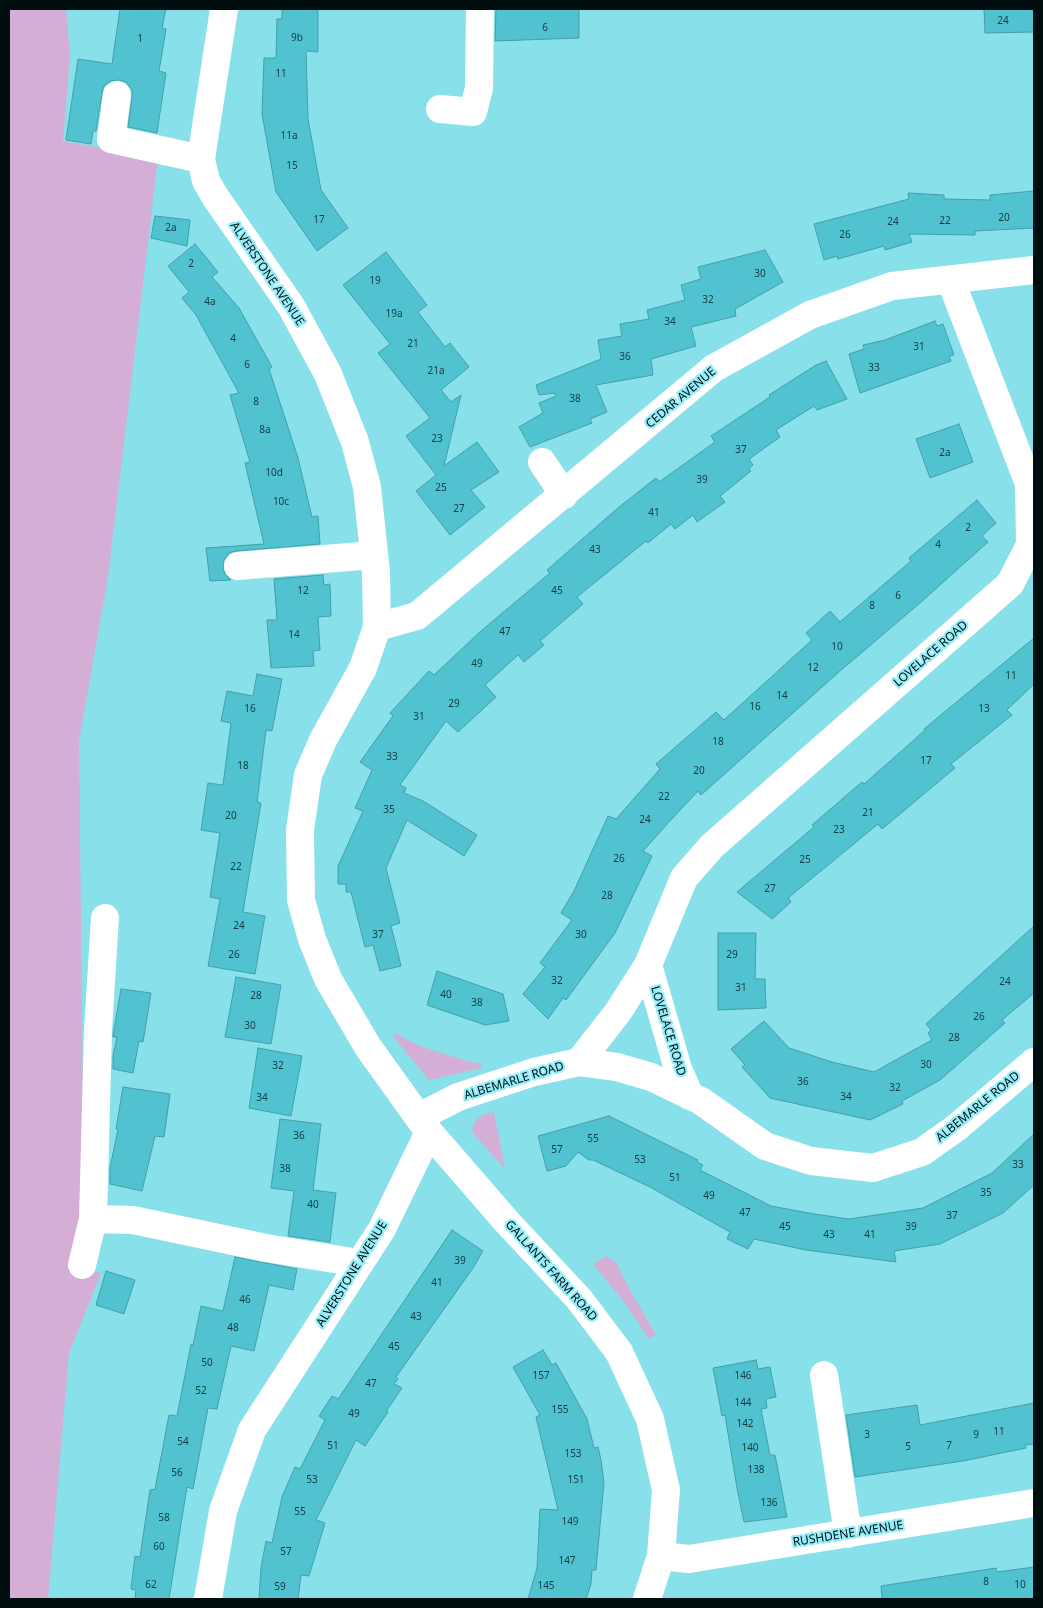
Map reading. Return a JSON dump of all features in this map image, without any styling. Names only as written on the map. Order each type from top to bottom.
[{"type":"street","name":"ALVERSTONE AVENUE","points":[[208,1599],[224,1511],[252,1430],[382,1229],[424,1125],[368,1047],[328,980],[312,939],[301,900],[300,830],[308,775],[323,740],[363,668],[377,627],[376,572],[366,487],[360,460],[355,442],[328,374],[291,306],[206,181],[201,159],[224,9]]},
{"type":"street","points":[[440,109],[473,112],[479,88],[480,9]]},
{"type":"street","points":[[117,95],[111,138],[201,159]]},
{"type":"street","name":"CEDAR AVENUE","points":[[377,627],[417,616],[714,368],[810,315],[892,286],[951,281],[1034,270]]},
{"type":"street","name":"LOVELACE ROAD","points":[[579,1062],[618,1012],[648,965],[684,878],[712,846],[1010,584],[1030,544],[1029,484],[951,281]]},
{"type":"street","points":[[542,462],[564,495]]},
{"type":"street","points":[[238,566],[374,555]]},
{"type":"street","points":[[82,1265],[94,1219],[98,1030],[105,918]]},
{"type":"street","name":"LOVELACE ROAD","points":[[648,965],[678,1069],[690,1096]]},
{"type":"street","name":"ALBEMARLE ROAD","points":[[424,1125],[458,1097],[534,1072],[579,1062],[617,1067],[651,1077],[701,1101],[765,1146],[811,1161],[873,1168],[922,1152],[956,1128],[1034,1062]]},
{"type":"street","name":"GALLANTS FARM ROAD","points":[[424,1125],[507,1222],[579,1299],[619,1352],[650,1418],[666,1490],[661,1556],[647,1599]]},
{"type":"street","points":[[94,1219],[133,1220],[266,1248],[360,1263]]},
{"type":"street","points":[[824,1375],[848,1534]]},
{"type":"street","name":"RUSHDENE AVENUE","points":[[661,1556],[689,1559],[1034,1504]]},
{"type":"shaded area","points":[[9,9],[66,9],[70,55],[63,141],[158,158],[108,577],[79,741],[84,1202],[73,1266],[101,1273],[69,1353],[48,1599],[9,1599]]},
{"type":"shaded area","points":[[394,1033],[420,1046],[481,1064],[482,1068],[429,1080],[392,1035]]},
{"type":"shaded area","points":[[494,1112],[505,1169],[472,1132],[474,1123],[481,1116]]},
{"type":"shaded area","points":[[606,1256],[616,1262],[656,1335],[649,1339],[625,1303],[593,1264]]},
{"type":"building","points":[[120,9],[166,9],[162,28],[166,29],[159,71],[166,73],[157,133],[128,127],[132,90],[126,82],[119,80],[111,81],[104,86],[96,131],[93,131],[91,144],[66,140],[78,59],[112,64]]},
{"type":"building","points":[[282,9],[318,9],[318,52],[306,51],[308,119],[321,190],[348,228],[317,251],[276,192],[262,114],[264,58],[276,58],[277,19],[282,19]]},
{"type":"building","points":[[496,9],[579,9],[579,38],[495,41]]},
{"type":"building","points":[[984,9],[1034,9],[1034,32],[985,33]]},
{"type":"building","points":[[1034,191],[1034,228],[975,231],[975,235],[909,234],[912,242],[885,250],[884,246],[838,259],[837,256],[824,260],[814,224],[909,199],[908,193],[944,195],[944,199],[990,200],[990,195]]},
{"type":"building","points":[[155,216],[190,220],[187,246],[151,238]]},
{"type":"building","points":[[195,244],[218,272],[212,277],[239,308],[272,367],[269,369],[298,458],[312,517],[318,516],[320,544],[229,553],[224,560],[223,568],[225,574],[231,580],[210,581],[206,548],[264,544],[245,463],[250,462],[230,395],[239,393],[196,315],[182,298],[189,292],[168,266]]},
{"type":"building","points":[[765,250],[783,282],[735,309],[736,316],[691,327],[696,346],[651,359],[653,375],[596,385],[607,412],[590,419],[592,423],[530,447],[519,427],[543,413],[539,403],[556,396],[555,393],[539,395],[536,385],[601,359],[598,340],[622,336],[620,324],[649,319],[647,310],[685,300],[681,285],[701,279],[698,267]]},
{"type":"building","points":[[386,252],[427,305],[418,312],[445,347],[450,343],[469,367],[441,390],[451,402],[461,395],[444,466],[477,442],[499,472],[471,490],[485,507],[450,535],[416,491],[436,475],[406,436],[430,418],[378,353],[390,344],[343,285]]},
{"type":"building","points":[[935,321],[937,326],[943,324],[954,355],[949,356],[951,361],[860,393],[849,354],[864,349],[863,345],[885,340]]},
{"type":"building","points":[[826,361],[847,399],[817,410],[814,406],[776,430],[780,437],[749,459],[753,465],[749,469],[751,471],[720,496],[725,502],[697,522],[693,515],[675,529],[671,524],[648,543],[646,541],[577,597],[583,604],[540,641],[544,645],[524,662],[518,655],[485,685],[496,697],[458,732],[446,721],[400,785],[406,788],[404,793],[423,801],[477,835],[464,856],[407,820],[386,868],[400,923],[391,926],[401,966],[380,971],[373,945],[365,947],[351,892],[346,892],[346,884],[338,884],[338,866],[363,811],[355,808],[372,770],[360,762],[393,716],[390,713],[429,671],[434,675],[481,631],[550,573],[547,570],[619,507],[656,478],[659,482],[715,442],[711,436],[770,397],[769,395],[816,365]]},
{"type":"building","points":[[959,424],[973,462],[930,478],[916,439]]},
{"type":"building","points":[[977,500],[996,523],[982,536],[988,542],[701,795],[698,791],[669,822],[643,851],[652,856],[615,933],[566,1000],[563,998],[548,1019],[523,994],[545,967],[540,963],[572,920],[561,913],[574,891],[608,816],[616,819],[660,769],[656,764],[716,712],[724,720],[812,640],[806,633],[830,611],[840,622],[911,561],[909,558]]},
{"type":"building","points":[[323,575],[324,585],[330,584],[331,616],[318,617],[320,650],[313,651],[314,666],[271,668],[267,620],[277,620],[274,579]]},
{"type":"building","points":[[1034,638],[1034,684],[1007,710],[1012,715],[951,764],[955,768],[882,829],[878,824],[788,898],[791,902],[772,919],[737,892],[814,827],[812,825],[862,782],[864,784],[924,729]]},
{"type":"building","points":[[257,674],[282,679],[272,731],[266,730],[257,802],[261,803],[243,912],[265,916],[255,974],[208,966],[220,899],[210,897],[220,833],[201,830],[208,783],[223,785],[231,723],[221,721],[227,691],[253,696]]},
{"type":"building","points":[[1034,926],[1034,993],[1002,1020],[1005,1023],[940,1080],[902,1101],[903,1104],[870,1120],[770,1098],[742,1067],[745,1065],[731,1049],[764,1021],[789,1048],[832,1062],[874,1072],[932,1040],[928,1033],[931,1030],[926,1024]]},
{"type":"building","points":[[718,933],[756,933],[755,979],[765,979],[766,1008],[718,1010]]},
{"type":"building","points":[[437,971],[503,994],[509,1021],[485,1025],[427,1005]]},
{"type":"building","points":[[236,977],[281,985],[271,1044],[225,1037]]},
{"type":"building","points":[[121,989],[151,993],[143,1042],[139,1041],[133,1073],[113,1069],[113,1056],[117,1037],[113,1037],[113,1035]]},
{"type":"building","points":[[258,1048],[302,1056],[291,1116],[249,1108]]},
{"type":"building","points":[[123,1087],[170,1094],[164,1137],[155,1136],[142,1191],[110,1184],[110,1168],[118,1129],[116,1129]]},
{"type":"building","points":[[609,1116],[698,1160],[697,1162],[703,1165],[700,1170],[771,1206],[814,1214],[849,1219],[923,1208],[992,1173],[1034,1134],[1034,1185],[1003,1213],[940,1244],[894,1251],[896,1262],[806,1250],[754,1239],[748,1249],[727,1239],[730,1232],[650,1187],[593,1160],[589,1160],[578,1152],[566,1166],[547,1171],[538,1136]]},
{"type":"building","points":[[280,1119],[321,1124],[313,1190],[336,1193],[330,1242],[288,1236],[294,1191],[271,1188]]},
{"type":"building","points":[[452,1230],[483,1251],[396,1377],[398,1379],[394,1384],[402,1388],[387,1410],[388,1412],[365,1446],[356,1440],[316,1520],[325,1523],[309,1576],[301,1575],[298,1599],[259,1599],[261,1568],[266,1541],[272,1543],[282,1497],[295,1467],[300,1469],[325,1420],[319,1416],[332,1396],[338,1399]]},
{"type":"building","points":[[235,1257],[297,1269],[293,1290],[269,1285],[254,1351],[231,1346],[217,1409],[208,1408],[193,1489],[187,1487],[169,1599],[135,1599],[136,1590],[131,1589],[135,1556],[140,1557],[150,1490],[155,1489],[169,1415],[177,1416],[191,1344],[193,1345],[201,1306],[223,1311]]},
{"type":"building","points":[[106,1271],[135,1280],[124,1314],[96,1305]]},
{"type":"building","points":[[543,1350],[552,1365],[556,1363],[587,1419],[594,1448],[598,1447],[601,1460],[604,1482],[596,1570],[592,1570],[591,1584],[586,1599],[528,1599],[537,1568],[540,1509],[558,1510],[536,1417],[540,1415],[513,1367]]},
{"type":"building","points":[[756,1360],[758,1369],[770,1367],[776,1397],[766,1399],[767,1408],[761,1409],[770,1455],[775,1455],[787,1517],[744,1522],[725,1415],[722,1416],[713,1368]]},
{"type":"building","points":[[1034,1403],[1034,1444],[1025,1445],[1026,1448],[963,1461],[855,1477],[846,1415],[917,1405],[920,1425]]},
{"type":"building","points":[[1034,1567],[1034,1599],[882,1599],[881,1586],[996,1568],[997,1572]]}]
